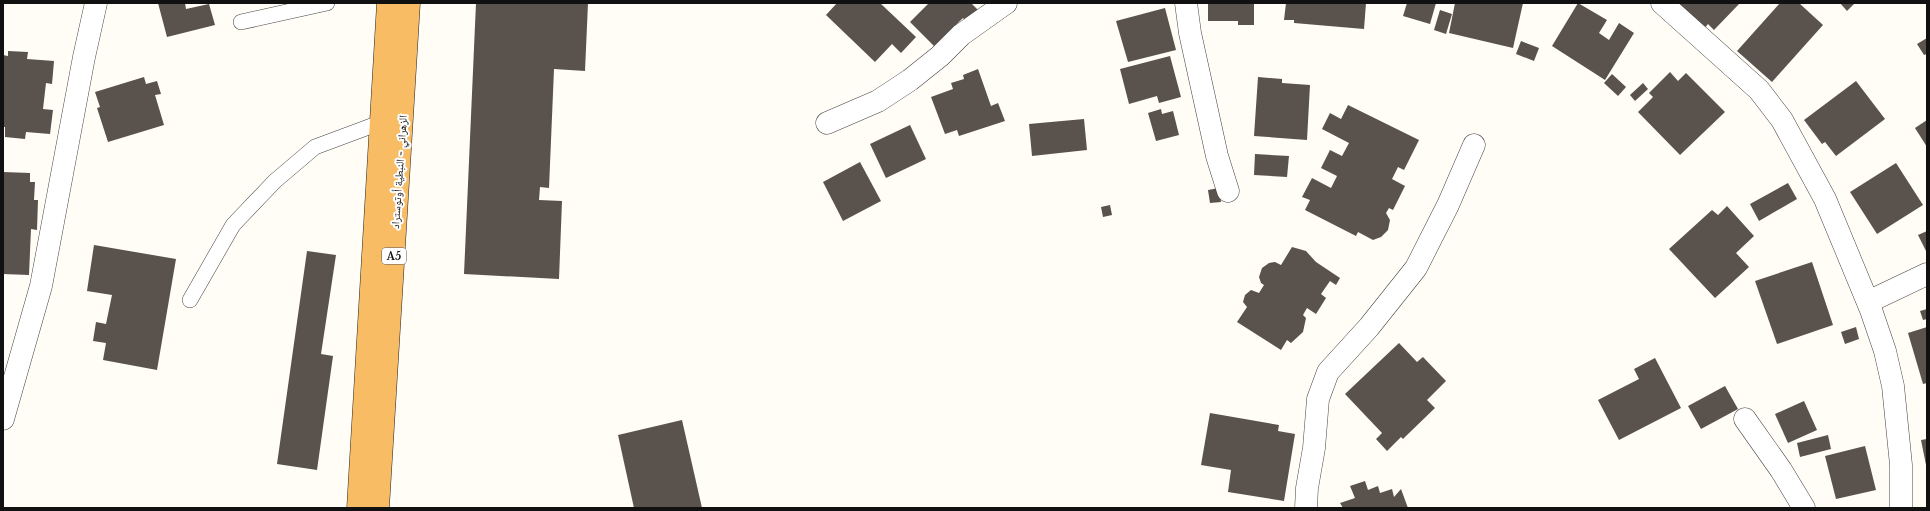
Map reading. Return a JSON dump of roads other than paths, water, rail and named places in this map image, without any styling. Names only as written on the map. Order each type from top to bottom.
[{"type":"highway","name":"الزهراني - النبطية أوتوستراد","points":[[358,508],[388,3]]},
{"type":"highway","name":"الزهراني - النبطية أوتوستراد","points":[[378,508],[409,3]]},
{"type":"street","points":[[3,419],[42,286],[84,57],[96,3]]},
{"type":"street","points":[[827,123],[884,97],[940,56],[961,35],[1006,3]]},
{"type":"street","points":[[1186,3],[1190,33],[1217,156],[1228,191]]},
{"type":"street","points":[[1662,3],[1759,90],[1782,120],[1824,199],[1868,302],[1885,351],[1893,386],[1901,465],[1901,508]]},
{"type":"street","points":[[1306,508],[1307,488],[1314,448],[1318,398],[1328,372],[1369,327],[1416,268],[1440,221],[1474,145]]},
{"type":"street","points":[[1868,302],[1927,274]]},
{"type":"street","points":[[1745,419],[1781,470],[1804,508]]},
{"type":"lane","points":[[241,22],[327,3]]},
{"type":"lane","points":[[190,300],[233,225],[275,181],[315,147],[382,122]]}]
